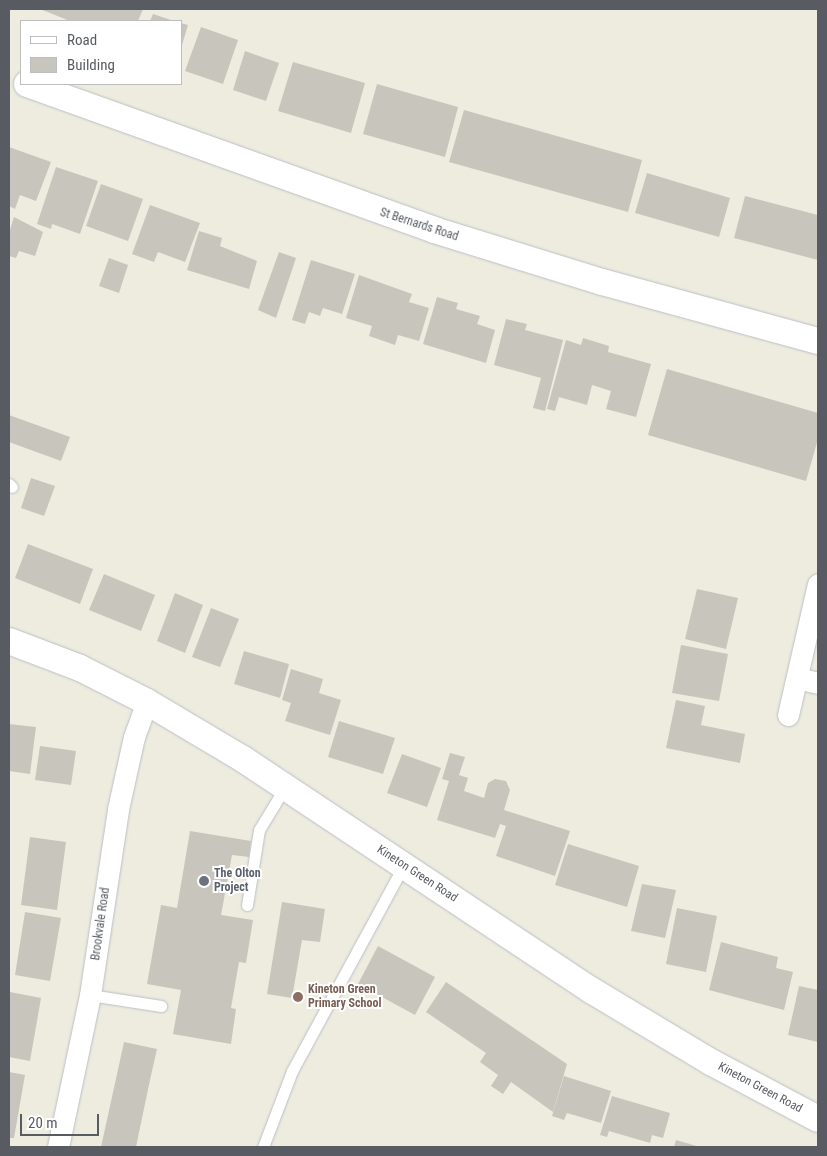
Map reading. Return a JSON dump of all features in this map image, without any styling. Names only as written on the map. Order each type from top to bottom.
[{"type":"street","name":"St Bernards Road","points":[[30,85],[434,230],[602,282],[818,341]]},
{"type":"street","points":[[788,715],[818,584]]},
{"type":"street","name":"Kineton Green Road","points":[[9,641],[80,668],[147,702],[285,787],[591,990],[711,1062],[818,1119]]},
{"type":"street","points":[[797,678],[818,683]]},
{"type":"street","name":"Brookvale Road","points":[[58,1147],[90,995],[118,809],[134,737],[147,702]]},
{"type":"lane","points":[[246,905],[259,830],[285,787]]},
{"type":"lane","points":[[263,1147],[292,1071],[404,865]]},
{"type":"lane","points":[[90,995],[161,1006]]},
{"type":"building","points":[[40,9],[143,9],[138,20],[68,20]]},
{"type":"building","points":[[153,14],[171,20],[150,20]]},
{"type":"building","points":[[182,23],[188,25],[182,45]]},
{"type":"building","points":[[201,27],[238,40],[223,84],[185,71]]},
{"type":"building","points":[[245,51],[279,63],[266,101],[233,90]]},
{"type":"building","points":[[293,62],[365,83],[351,133],[278,111]]},
{"type":"building","points":[[377,84],[458,107],[445,157],[363,134]]},
{"type":"building","points":[[464,110],[642,160],[628,212],[449,162]]},
{"type":"building","points":[[9,147],[51,162],[36,201],[20,195],[15,209],[9,206]]},
{"type":"building","points":[[56,167],[98,181],[80,234],[52,224],[51,229],[37,224]]},
{"type":"building","points":[[647,173],[730,198],[719,237],[635,213]]},
{"type":"building","points":[[101,184],[143,199],[128,241],[86,226]]},
{"type":"building","points":[[745,196],[818,215],[818,260],[734,238]]},
{"type":"building","points":[[150,205],[200,223],[185,262],[158,252],[154,262],[132,254]]},
{"type":"building","points":[[14,217],[43,232],[35,256],[19,251],[16,258],[9,256],[9,233]]},
{"type":"building","points":[[199,231],[222,238],[220,246],[257,261],[249,289],[187,270]]},
{"type":"building","points":[[279,252],[296,258],[276,318],[258,310]]},
{"type":"building","points":[[109,258],[128,265],[119,293],[99,286]]},
{"type":"building","points":[[311,260],[355,274],[342,314],[323,308],[320,316],[309,312],[305,324],[292,320]]},
{"type":"building","points":[[359,275],[412,294],[409,302],[429,308],[419,341],[398,335],[395,345],[369,336],[372,326],[346,318]]},
{"type":"building","points":[[437,297],[458,303],[456,309],[480,316],[477,324],[495,330],[486,363],[423,344]]},
{"type":"building","points":[[506,319],[527,324],[525,330],[563,340],[545,411],[533,408],[541,378],[494,365]]},
{"type":"building","points":[[583,338],[609,346],[608,352],[651,364],[636,417],[606,409],[611,391],[592,385],[587,405],[559,397],[555,411],[547,409],[566,340],[581,345]]},
{"type":"building","points":[[667,369],[818,413],[818,439],[806,481],[648,435]]},
{"type":"building","points":[[9,415],[70,437],[61,461],[9,442]]},
{"type":"building","points":[[31,478],[55,486],[44,516],[21,508]]},
{"type":"building","points":[[28,544],[93,569],[80,604],[15,578]]},
{"type":"building","points":[[104,574],[155,595],[141,631],[89,610]]},
{"type":"building","points":[[697,589],[738,598],[726,649],[685,639]]},
{"type":"building","points":[[175,593],[203,605],[185,653],[157,641]]},
{"type":"building","points":[[211,608],[239,619],[220,667],[192,657]]},
{"type":"building","points":[[681,645],[728,654],[719,701],[672,693]]},
{"type":"building","points":[[244,651],[289,664],[280,698],[234,684]]},
{"type":"building","points":[[291,669],[323,679],[319,693],[341,700],[330,735],[285,721],[291,703],[282,700]]},
{"type":"building","points":[[676,700],[705,706],[701,725],[745,734],[740,763],[666,748]]},
{"type":"building","points":[[339,721],[395,738],[383,774],[328,757]]},
{"type":"building","points":[[9,724],[36,727],[30,774],[9,771]]},
{"type":"building","points":[[40,746],[76,751],[71,785],[35,780]]},
{"type":"building","points":[[450,753],[465,757],[459,775],[468,778],[464,791],[484,798],[488,783],[495,779],[506,781],[510,790],[504,810],[570,831],[555,876],[496,856],[506,826],[500,824],[495,838],[437,820],[449,781],[442,779]]},
{"type":"building","points":[[402,754],[441,768],[427,807],[387,793]]},
{"type":"building","points":[[190,831],[251,841],[249,857],[232,855],[221,915],[253,920],[246,963],[239,962],[231,1008],[236,1009],[231,1044],[173,1034],[181,990],[147,984],[161,905],[177,908]]},
{"type":"building","points":[[30,837],[66,842],[57,910],[21,905]]},
{"type":"building","points":[[568,844],[639,866],[627,907],[555,885]]},
{"type":"building","points":[[642,884],[676,890],[665,938],[631,931]]},
{"type":"building","points":[[282,902],[325,909],[320,942],[302,940],[292,998],[267,994]]},
{"type":"building","points":[[677,908],[717,916],[706,972],[666,964]]},
{"type":"building","points":[[25,912],[61,918],[50,981],[15,975]]},
{"type":"building","points":[[721,942],[778,957],[776,968],[793,972],[784,1010],[709,990]]},
{"type":"building","points":[[378,946],[435,977],[415,1015],[358,984]]},
{"type":"building","points":[[446,982],[567,1064],[553,1112],[511,1082],[503,1094],[491,1086],[498,1075],[480,1062],[486,1053],[426,1012]]},
{"type":"building","points":[[799,986],[818,990],[818,1042],[788,1035]]},
{"type":"building","points":[[10,992],[41,998],[30,1061],[9,1057]]},
{"type":"building","points":[[124,1042],[157,1049],[136,1147],[101,1147]]},
{"type":"building","points":[[9,1072],[25,1075],[14,1138],[9,1138]]},
{"type":"building","points":[[564,1076],[611,1091],[601,1123],[567,1113],[564,1120],[552,1116]]},
{"type":"building","points":[[612,1096],[670,1113],[663,1138],[652,1135],[650,1143],[609,1131],[607,1137],[600,1135]]},
{"type":"building","points":[[676,1140],[700,1147],[674,1147]]},
{"type":"place","name":"The Olton Project","points":[[204,881]]},
{"type":"place","name":"Kineton Green Primary School","points":[[298,997]]}]
